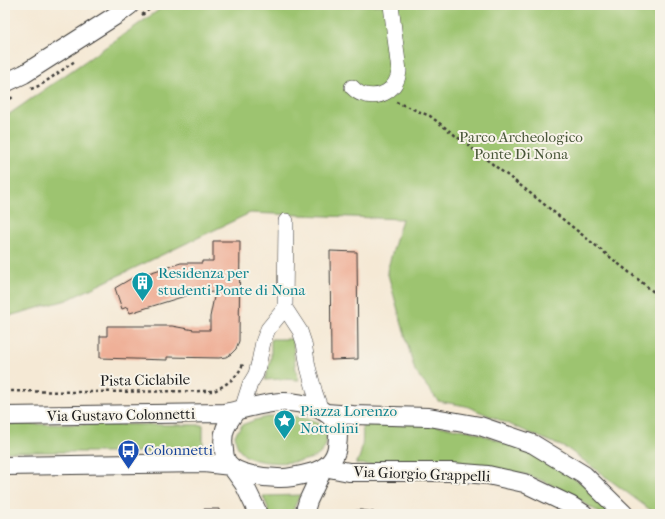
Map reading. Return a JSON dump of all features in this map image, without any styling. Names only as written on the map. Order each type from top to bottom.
[{"type":"street","points":[[5,83],[24,74],[130,5]]},
{"type":"street","points":[[352,87],[361,94],[374,96],[383,94],[390,90],[398,78],[399,71],[391,5]]},
{"type":"street","points":[[285,308],[268,329],[263,342],[256,374],[239,410],[225,427],[223,444],[227,463],[240,472],[256,476],[278,478],[315,472],[331,461],[336,453],[338,432],[336,425],[330,416],[323,411],[314,393],[304,343],[300,331],[285,308],[286,221]]},
{"type":"street","points":[[239,410],[259,405],[284,402],[309,406],[323,411],[353,415],[429,417],[480,426],[533,444],[584,475],[624,514]]},
{"type":"street","name":"Via Gustavo Colonnetti","points":[[5,416],[224,414],[239,410]]},
{"type":"street","points":[[5,466],[204,464],[231,466],[244,484],[257,514]]},
{"type":"street","points":[[304,514],[308,501],[324,467]]},
{"type":"street","name":"Via Giorgio Grappelli","points":[[324,467],[349,472],[450,472],[488,475],[524,483],[570,505],[584,514]]},
{"type":"path","points":[[394,101],[430,116],[525,189],[660,297]]},
{"type":"path","name":"Pista Ciclabile","points":[[5,391],[79,392],[214,390],[222,387],[232,379],[241,369],[244,362]]},
{"type":"green space","name":"Parco Archeologico Ponte Di Nona","points":[[166,5],[660,5],[660,514],[656,514],[568,449],[466,406],[438,401],[415,371],[387,271],[402,219],[250,213],[67,300],[5,317],[5,117]]},
{"type":"green space","points":[[271,339],[293,339],[295,365],[299,380],[265,380],[271,358]]},
{"type":"green space","points":[[272,416],[299,417],[317,422],[323,427],[326,434],[326,443],[323,450],[315,457],[299,461],[278,463],[258,461],[243,454],[238,448],[235,435],[242,425]]},
{"type":"green space","points":[[362,422],[419,423],[471,431],[531,452],[583,484],[616,514],[601,514],[577,498],[558,488],[524,474],[356,464],[362,449]]},
{"type":"green space","points":[[5,424],[203,425],[203,452],[5,452]]},
{"type":"green space","points":[[300,495],[293,510],[293,514],[268,514],[268,508],[263,496]]},
{"type":"building","name":"Residenza per studenti Ponte di Nona","points":[[213,241],[240,241],[239,341],[236,349],[226,357],[219,358],[167,357],[167,360],[100,358],[100,336],[107,336],[107,326],[172,326],[194,330],[210,330],[210,317],[214,292],[198,292],[130,313],[127,307],[122,309],[115,288],[132,278],[181,263],[202,263],[202,261],[213,261]]},
{"type":"building","points":[[330,251],[357,252],[358,359],[331,360]]},
{"type":"building","points":[[203,509],[219,509],[219,514],[203,514]]},
{"type":"building","points":[[361,510],[374,512],[374,514],[348,514],[348,511]]},
{"type":"place","name":"Residenza per studenti Ponte di Nona","points":[[142,302]]},
{"type":"place","name":"Piazza Lorenzo Nottolini","points":[[284,440]]},
{"type":"place","name":"Colonnetti","points":[[129,470]]}]
